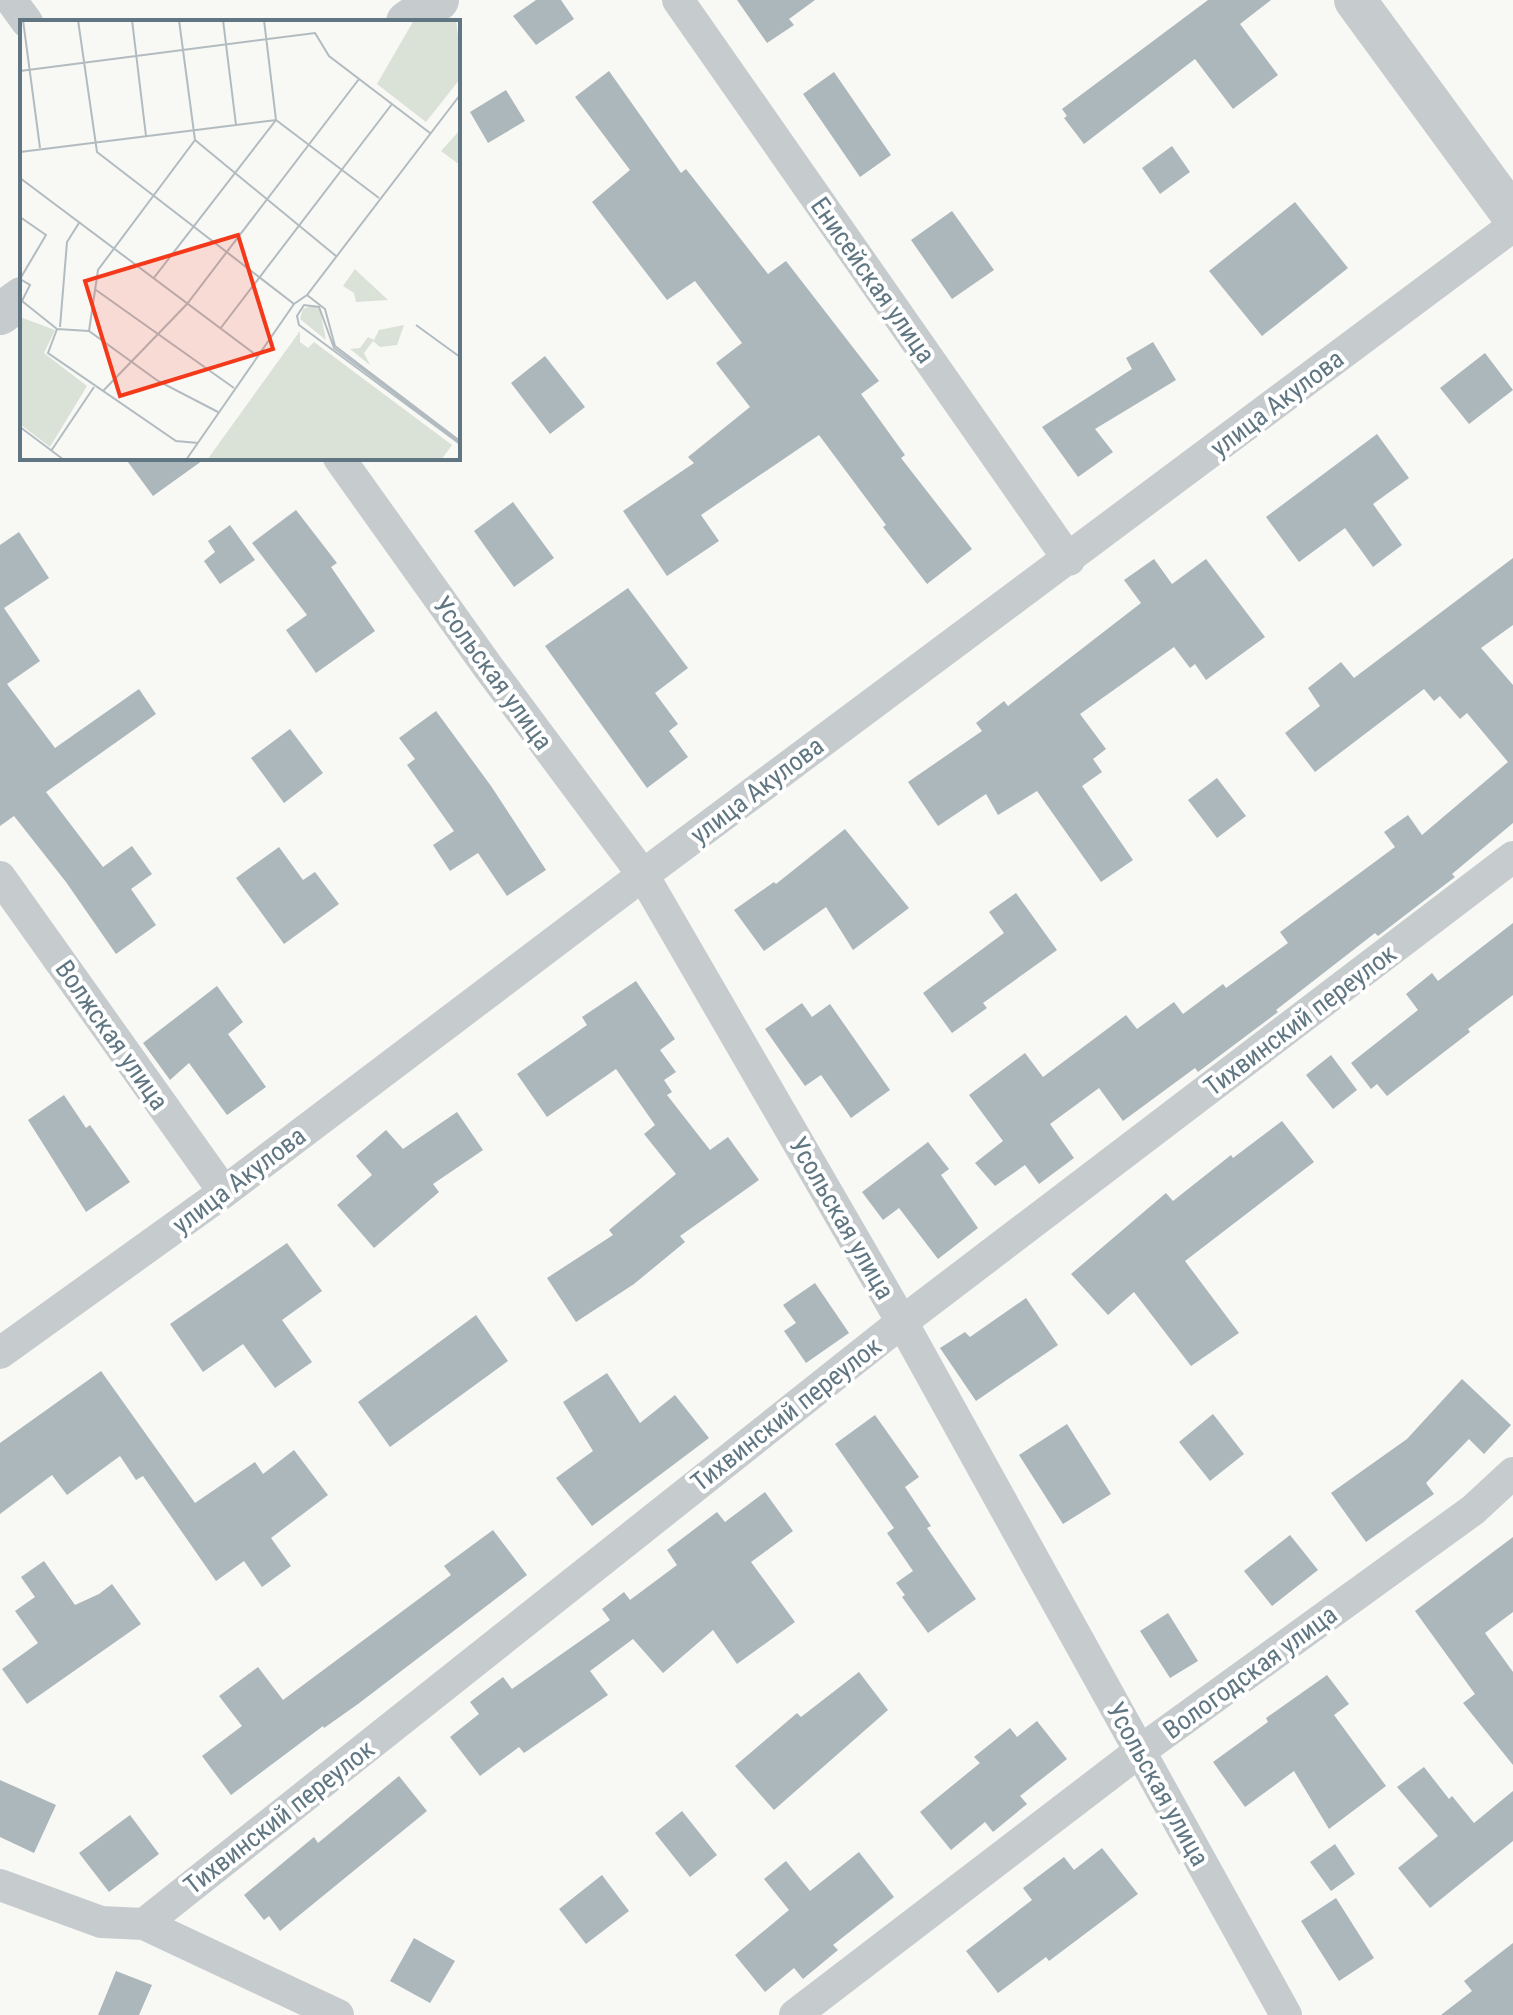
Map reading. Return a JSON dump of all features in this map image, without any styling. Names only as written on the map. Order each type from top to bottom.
[{"type":"street","points":[[11,0],[26,20]]},
{"type":"street","points":[[410,20],[438,0]]},
{"type":"street","name":"Енисейская улица","points":[[678,0],[1069,560]]},
{"type":"street","points":[[1355,0],[1513,216]]},
{"type":"street","name":"улица Акулова","points":[[0,1353],[224,1192],[1513,226]]},
{"type":"street","points":[[0,314],[20,299]]},
{"type":"street","name":"Усольская улица","points":[[340,460],[488,667],[643,875],[902,1322],[1286,2015]]},
{"type":"street","name":"Тихвинский переулок","points":[[144,1924],[902,1322],[1513,857]]},
{"type":"street","name":"Волжская улица","points":[[0,877],[224,1192]]},
{"type":"street","name":"Вологодская улица","points":[[795,2015],[1140,1751],[1473,1510],[1513,1473]]},
{"type":"street","points":[[0,1885],[101,1922],[144,1924],[338,2015]]},
{"type":"building","points":[[536,0],[561,0],[574,19],[536,45],[513,16]]},
{"type":"building","points":[[737,0],[815,0],[789,19],[794,25],[767,43]]},
{"type":"building","points":[[1208,0],[1271,0],[1240,24],[1278,75],[1233,109],[1195,59],[1084,144],[1064,118],[1067,116],[1062,109]]},
{"type":"building","points":[[609,71],[681,173],[686,169],[768,274],[786,261],[879,381],[861,394],[905,455],[901,458],[972,549],[927,584],[819,435],[701,515],[719,541],[667,576],[623,511],[694,463],[688,457],[750,407],[716,363],[742,343],[695,281],[667,300],[592,202],[630,170],[575,97]]},
{"type":"building","points":[[834,72],[891,155],[860,177],[803,94]]},
{"type":"building","points":[[506,90],[525,121],[488,143],[470,112]]},
{"type":"building","points":[[1172,146],[1190,172],[1160,194],[1142,168]]},
{"type":"building","points":[[1295,202],[1348,268],[1262,336],[1209,271]]},
{"type":"building","points":[[952,211],[994,270],[952,299],[911,240]]},
{"type":"building","points":[[1153,342],[1176,380],[1095,429],[1113,452],[1078,477],[1042,427],[1132,369],[1126,358]]},
{"type":"building","points":[[1485,353],[1513,390],[1469,424],[1440,388]]},
{"type":"building","points":[[545,356],[585,407],[550,434],[511,383]]},
{"type":"building","points":[[1377,434],[1409,478],[1373,504],[1402,545],[1373,567],[1345,528],[1299,562],[1266,517]]},
{"type":"building","points":[[126,460],[203,460],[153,496]]},
{"type":"building","points":[[513,502],[554,558],[514,587],[474,531]]},
{"type":"building","points":[[296,510],[337,563],[331,567],[375,631],[316,673],[286,630],[307,615],[252,543]]},
{"type":"building","points":[[230,525],[255,560],[220,584],[204,561],[215,552],[208,541]]},
{"type":"building","points":[[19,532],[49,578],[4,608],[40,661],[7,684],[55,748],[139,689],[156,714],[46,792],[103,867],[132,846],[152,874],[131,889],[156,925],[116,954],[66,882],[14,816],[0,826],[0,545]]},
{"type":"building","points":[[1513,558],[1513,625],[1481,648],[1513,685],[1513,823],[1452,874],[1455,877],[1378,936],[1375,933],[1198,1072],[1195,1068],[1123,1121],[1099,1088],[1050,1124],[1074,1158],[1039,1184],[1025,1165],[995,1186],[975,1163],[1003,1141],[969,1095],[1025,1053],[1043,1077],[1126,1015],[1137,1029],[1174,1002],[1183,1014],[1223,984],[1226,988],[1288,943],[1280,932],[1395,847],[1384,832],[1408,815],[1422,835],[1508,762],[1467,713],[1460,719],[1440,696],[1434,701],[1424,689],[1315,772],[1285,733],[1320,706],[1308,688],[1341,662],[1354,678]]},
{"type":"building","points":[[1154,559],[1172,584],[1206,559],[1265,637],[1206,680],[1195,664],[1190,668],[1174,647],[1080,714],[1106,749],[1093,759],[1102,772],[1082,786],[1133,860],[1101,882],[1037,791],[998,815],[986,794],[938,826],[908,782],[982,731],[976,723],[1004,701],[1008,706],[1141,603],[1124,580]]},
{"type":"building","points":[[628,588],[688,668],[655,693],[678,724],[669,731],[688,757],[647,788],[545,646]]},
{"type":"building","points":[[436,711],[491,786],[546,870],[507,896],[478,853],[450,871],[433,845],[454,831],[407,765],[415,759],[399,738]]},
{"type":"building","points":[[290,729],[323,773],[284,803],[251,758]]},
{"type":"building","points":[[1217,778],[1246,816],[1217,838],[1188,800]]},
{"type":"building","points":[[845,829],[909,908],[853,950],[826,907],[764,951],[734,910],[774,882],[776,884]]},
{"type":"building","points":[[279,847],[303,880],[315,872],[339,904],[284,944],[236,878]]},
{"type":"building","points":[[1016,893],[1057,950],[983,1003],[987,1008],[952,1033],[923,993],[1004,933],[989,912]]},
{"type":"building","points":[[1513,923],[1513,995],[1387,1096],[1377,1084],[1371,1089],[1351,1063],[1418,1010],[1406,994],[1432,973],[1438,981]]},
{"type":"building","points":[[636,981],[675,1039],[660,1050],[676,1072],[664,1080],[672,1092],[667,1095],[710,1150],[728,1137],[759,1180],[680,1236],[685,1242],[634,1284],[576,1322],[547,1278],[613,1235],[609,1230],[676,1174],[644,1134],[655,1125],[616,1069],[547,1117],[517,1074],[587,1025],[582,1017]]},
{"type":"building","points":[[217,986],[243,1022],[228,1034],[266,1087],[227,1115],[189,1063],[170,1080],[143,1043]]},
{"type":"building","points":[[802,1003],[812,1017],[830,1004],[890,1090],[851,1118],[821,1075],[805,1086],[765,1029]]},
{"type":"building","points":[[1331,1055],[1357,1090],[1333,1109],[1306,1075]]},
{"type":"building","points":[[64,1095],[86,1128],[90,1125],[130,1182],[86,1212],[28,1120]]},
{"type":"building","points":[[457,1112],[483,1150],[433,1184],[439,1192],[374,1248],[337,1205],[372,1175],[356,1156],[386,1130],[403,1149]]},
{"type":"building","points":[[1282,1121],[1314,1162],[1185,1261],[1239,1333],[1191,1366],[1134,1292],[1108,1315],[1071,1274],[1166,1193],[1173,1201],[1231,1155],[1233,1158]]},
{"type":"building","points":[[928,1142],[949,1169],[941,1175],[978,1228],[938,1259],[899,1208],[883,1220],[862,1192]]},
{"type":"building","points":[[287,1243],[322,1291],[282,1320],[312,1362],[275,1388],[243,1344],[203,1372],[170,1324]]},
{"type":"building","points":[[815,1283],[849,1333],[806,1363],[784,1331],[796,1323],[783,1305]]},
{"type":"building","points":[[1026,1298],[1058,1345],[976,1401],[940,1348],[965,1332],[970,1337]]},
{"type":"building","points":[[476,1315],[508,1361],[390,1447],[358,1402]]},
{"type":"building","points":[[101,1371],[195,1503],[255,1462],[263,1474],[294,1450],[328,1495],[271,1538],[291,1566],[262,1587],[244,1561],[216,1581],[143,1476],[136,1480],[120,1456],[67,1495],[52,1475],[0,1514],[0,1443]]},
{"type":"building","points":[[607,1373],[640,1423],[675,1395],[709,1438],[592,1526],[556,1478],[593,1451],[563,1402]]},
{"type":"building","points":[[1462,1379],[1511,1425],[1484,1454],[1469,1439],[1426,1483],[1434,1494],[1366,1542],[1331,1493],[1407,1439]]},
{"type":"building","points":[[1213,1414],[1244,1454],[1210,1481],[1179,1442]]},
{"type":"building","points":[[875,1415],[919,1477],[905,1487],[931,1526],[927,1528],[976,1599],[928,1633],[902,1597],[905,1595],[896,1583],[913,1571],[887,1533],[894,1528],[835,1444]]},
{"type":"building","points":[[1067,1424],[1111,1494],[1063,1524],[1019,1455]]},
{"type":"building","points":[[765,1492],[793,1531],[751,1562],[795,1622],[737,1664],[713,1630],[663,1673],[633,1639],[590,1671],[608,1695],[524,1753],[519,1747],[480,1776],[450,1737],[479,1714],[470,1702],[503,1677],[512,1689],[610,1620],[602,1609],[624,1592],[630,1600],[677,1565],[667,1550],[717,1512],[725,1522]]},
{"type":"building","points":[[493,1530],[527,1575],[358,1704],[323,1726],[231,1795],[202,1756],[242,1726],[219,1696],[258,1667],[283,1700],[451,1575],[444,1566]]},
{"type":"building","points":[[1290,1535],[1318,1570],[1272,1606],[1244,1571]]},
{"type":"building","points":[[1513,1537],[1513,1612],[1485,1633],[1513,1672],[1513,1765],[1463,1703],[1475,1694],[1415,1611]]},
{"type":"building","points":[[44,1561],[75,1605],[112,1584],[141,1624],[27,1704],[2,1669],[38,1643],[15,1611],[35,1597],[21,1577]]},
{"type":"building","points":[[1168,1613],[1198,1661],[1170,1678],[1140,1631]]},
{"type":"building","points":[[859,1672],[888,1710],[774,1810],[735,1766],[797,1713],[801,1717]]},
{"type":"building","points":[[1327,1675],[1349,1704],[1334,1715],[1386,1786],[1329,1829],[1294,1771],[1245,1807],[1213,1762],[1268,1722],[1266,1718]]},
{"type":"building","points":[[1037,1721],[1067,1759],[1020,1796],[1027,1804],[993,1832],[985,1822],[951,1850],[920,1812],[980,1763],[974,1757],[1010,1728],[1017,1737]]},
{"type":"building","points":[[1424,1767],[1449,1799],[1452,1796],[1474,1823],[1513,1791],[1513,1841],[1430,1908],[1398,1868],[1438,1836],[1397,1787]]},
{"type":"building","points":[[399,1776],[427,1811],[280,1931],[269,1916],[264,1920],[244,1895],[314,1837],[318,1843]]},
{"type":"building","points":[[0,1780],[56,1805],[34,1853],[0,1837]]},
{"type":"building","points":[[682,1811],[717,1855],[690,1877],[655,1833]]},
{"type":"building","points":[[130,1815],[159,1854],[109,1892],[79,1853]]},
{"type":"building","points":[[1335,1844],[1355,1874],[1331,1891],[1310,1862]]},
{"type":"building","points":[[1102,1848],[1138,1894],[1049,1961],[1046,1957],[998,1993],[966,1951],[1032,1900],[1023,1888],[1064,1857],[1074,1870]]},
{"type":"building","points":[[859,1852],[894,1897],[833,1945],[838,1950],[803,1979],[794,1968],[765,1992],[735,1955],[789,1910],[764,1879],[786,1861],[810,1891]]},
{"type":"building","points":[[602,1875],[629,1911],[586,1944],[559,1909]]},
{"type":"building","points":[[1336,1898],[1374,1958],[1339,1981],[1301,1921]]},
{"type":"building","points":[[414,1938],[455,1961],[430,2003],[390,1981]]},
{"type":"building","points":[[1513,1943],[1513,2015],[1441,2015],[1472,1991],[1464,1981]]},
{"type":"building","points":[[116,1971],[152,1985],[139,2015],[98,2015]]}]
